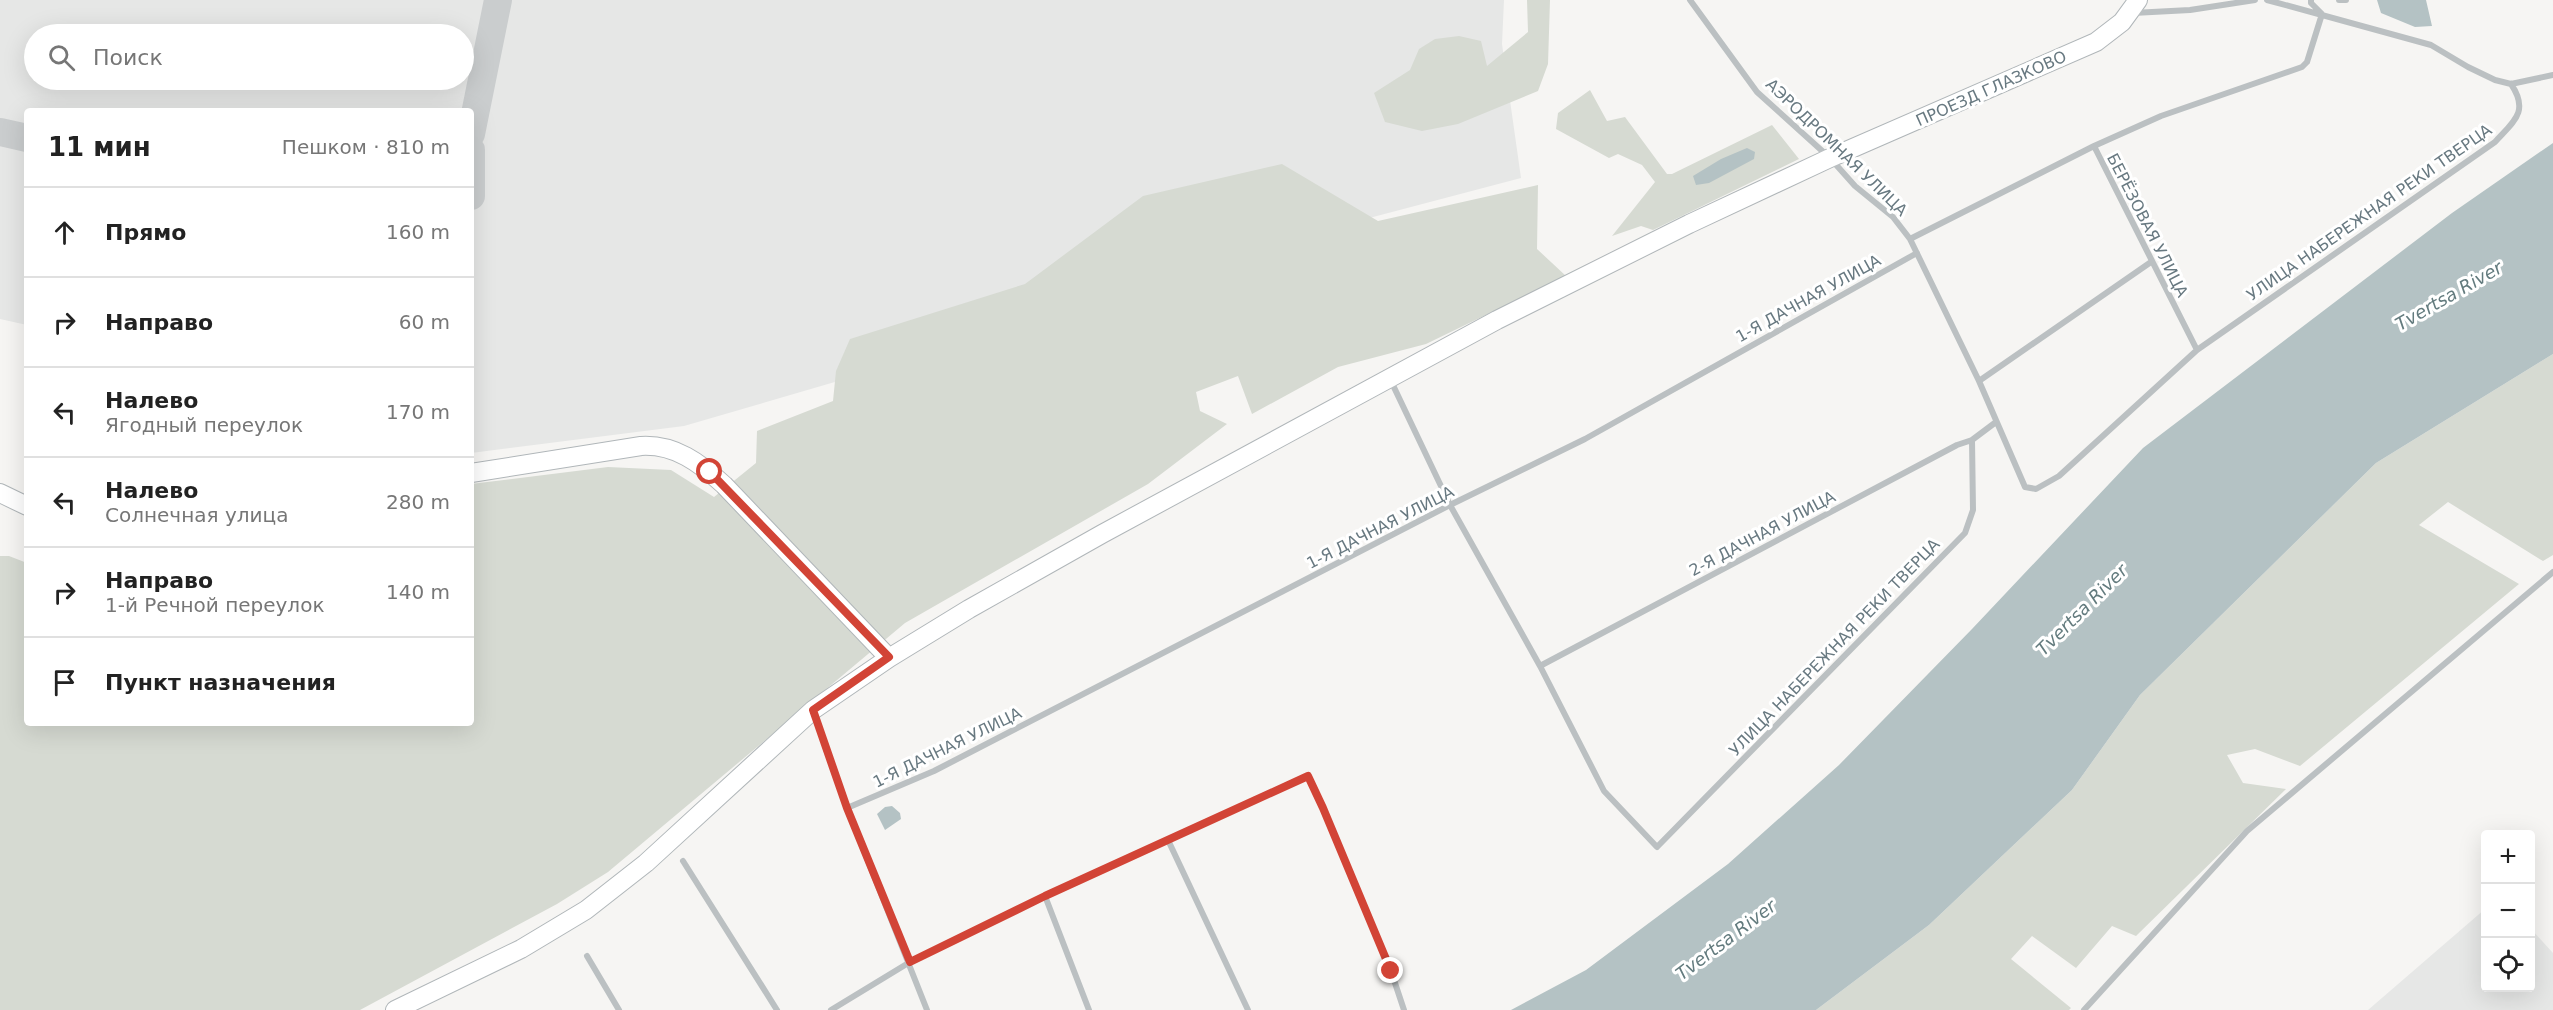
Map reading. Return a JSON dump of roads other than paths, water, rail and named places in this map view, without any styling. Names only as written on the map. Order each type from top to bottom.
[{"type":"main road","name":"ПРОЕЗД ГЛАЗКОВО","points":[[395,1010],[528,945],[586,910],[640,868],[813,710],[889,657],[1102,534],[1497,320],[1689,225],[1830,159],[2088,46],[2115,30],[2134,7]]},
{"type":"main road","points":[[474,473],[641,446],[660,447],[678,452],[698,464],[724,485],[889,657]]},
{"type":"main road","points":[[0,493],[24,505]]},
{"type":"street","name":"АЭРОДРОМНАЯ УЛИЦА","points":[[1690,0],[1757,92],[1830,159],[1855,186],[1893,217],[1910,239],[1979,381],[2025,487],[2036,489],[2059,476],[2197,350]]},
{"type":"street","points":[[2134,7],[2190,10],[2255,0]]},
{"type":"street","points":[[2267,0],[2431,45],[2495,80],[2511,84],[2553,75]]},
{"type":"street","points":[[2311,0],[2311,3],[2322,14]]},
{"type":"street","points":[[2339,0],[2346,0]]},
{"type":"street","name":"БЕРЁЗОВАЯ УЛИЦА","points":[[2197,350],[2094,146],[2161,116],[2302,67],[2307,62],[2322,14]]},
{"type":"street","name":"УЛИЦА НАБЕРЕЖНАЯ РЕКИ ТВЕРЦА","points":[[2197,350],[2495,142],[2517,119],[2520,108],[2518,95],[2511,84]]},
{"type":"street","points":[[1910,239],[2094,146]]},
{"type":"street","name":"1-Я ДАЧНАЯ УЛИЦА","points":[[847,808],[934,771],[1450,505],[1585,439],[1917,253]]},
{"type":"street","points":[[1979,381],[2151,262]]},
{"type":"street","points":[[1390,378],[1450,505],[1540,666]]},
{"type":"street","name":"2-Я ДАЧНАЯ УЛИЦА","points":[[1540,666],[1957,445],[1972,440],[1996,422]]},
{"type":"street","name":"УЛИЦА НАБЕРЕЖНАЯ РЕКИ ТВЕРЦА","points":[[1540,666],[1604,791],[1657,847],[1965,533],[1973,504],[1972,440]]},
{"type":"street","points":[[2084,1010],[2247,831],[2553,572]]},
{"type":"street","points":[[813,710],[847,808],[910,962],[927,1010]]},
{"type":"street","points":[[831,1010],[910,962],[1045,896],[1308,776],[1391,971],[1404,1010]]},
{"type":"street","points":[[1168,840],[1248,1010]]},
{"type":"street","points":[[683,861],[777,1010]]},
{"type":"street","points":[[1045,896],[1089,1010]]},
{"type":"street","points":[[587,956],[619,1010]]},
{"type":"water","points":[[2377,0],[2426,0],[2432,26],[2415,27],[2381,13]]},
{"type":"water","name":"Tvertsa River","points":[[2553,143],[2553,354],[2376,463],[2140,695],[2072,790],[1929,925],[1816,1010],[1511,1010],[1586,970],[1728,864],[1839,765],[1972,629],[2143,448],[2452,213]]},
{"type":"water","points":[[1747,148],[1755,152],[1754,159],[1709,183],[1696,185],[1693,176],[1721,159]]},
{"type":"water","points":[[892,806],[900,813],[901,819],[885,830],[877,814],[885,807]]}]
